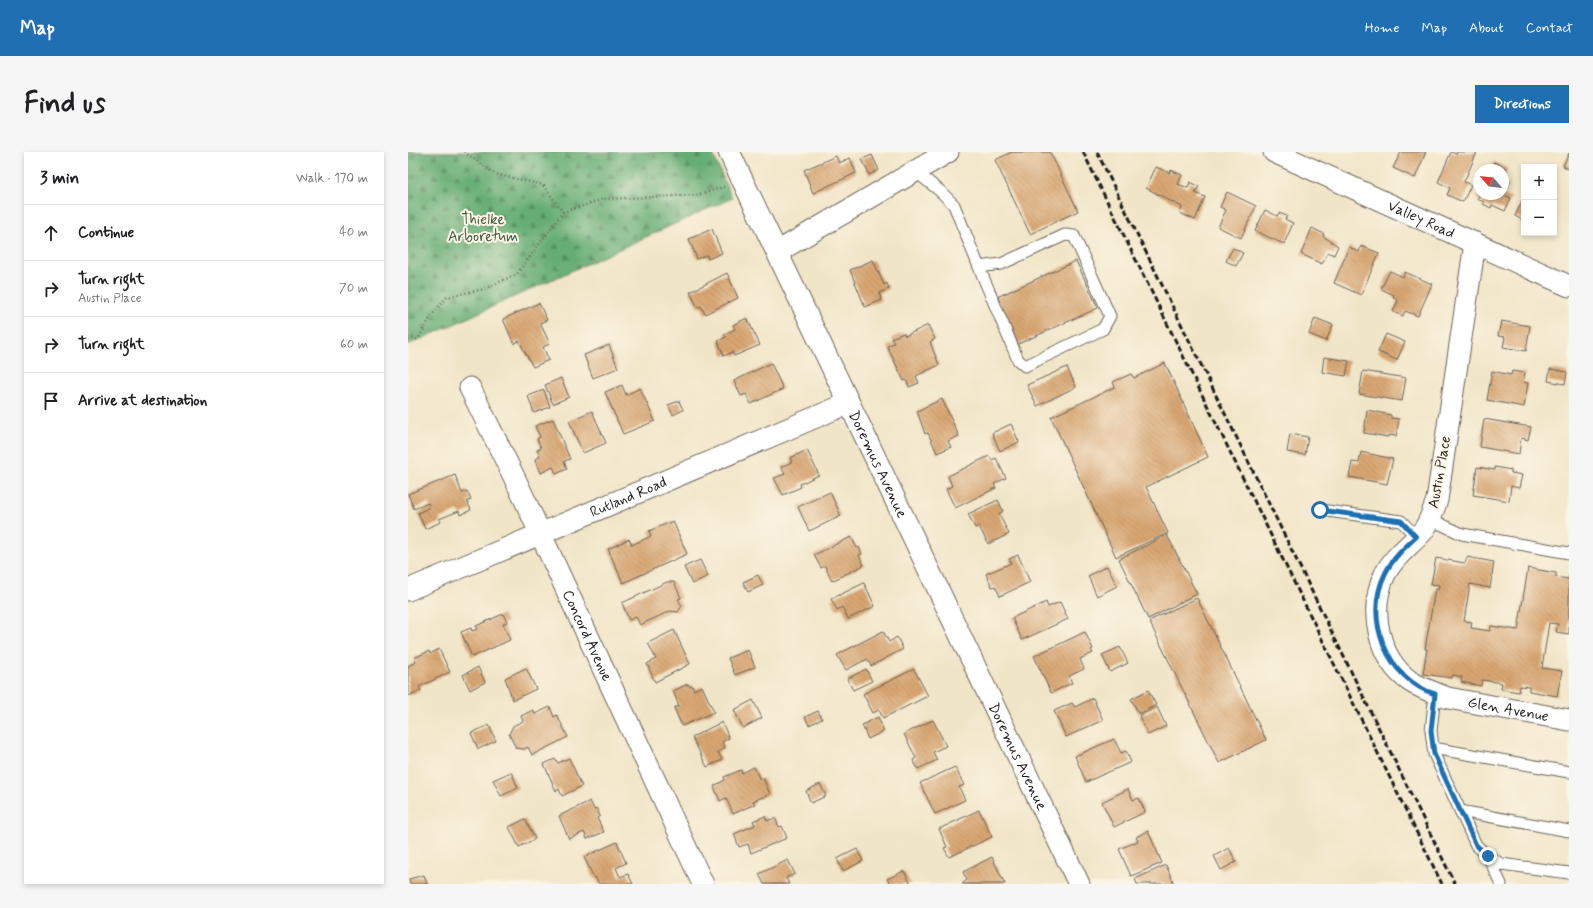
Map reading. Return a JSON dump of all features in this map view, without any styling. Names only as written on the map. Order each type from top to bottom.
[{"type":"street","name":"Doremus Avenue","points":[[730,152],[1079,884]]},
{"type":"street","points":[[777,252],[948,152]]},
{"type":"street","name":"Valley Road","points":[[1281,153],[1569,286]]},
{"type":"street","name":"Austin Place","points":[[1442,696],[1410,681],[1395,666],[1385,649],[1378,625],[1376,611],[1385,574],[1396,556],[1424,530],[1437,500],[1475,243]]},
{"type":"street","name":"Concord Avenue","points":[[470,388],[540,534],[703,884]]},
{"type":"street","name":"Rutland Road","points":[[408,590],[849,403]]},
{"type":"street","name":"Glen Avenue","points":[[1442,696],[1569,720]]},
{"type":"lane","points":[[915,172],[940,191],[954,205],[979,267],[1018,360],[1025,366],[1103,329],[1110,316],[1074,236],[1065,235],[1001,264],[979,267]]},
{"type":"lane","points":[[1320,510],[1401,521],[1416,537]]},
{"type":"lane","points":[[1430,519],[1462,534],[1569,553]]},
{"type":"lane","points":[[1442,696],[1431,731],[1434,754],[1476,845],[1488,856],[1501,864],[1514,867],[1569,873]]},
{"type":"lane","points":[[1433,748],[1569,772]]},
{"type":"lane","points":[[1460,811],[1569,830]]},
{"type":"lane","points":[[1488,856],[1501,884]]},
{"type":"path","points":[[464,152],[495,174],[543,185],[564,212]]},
{"type":"path","points":[[408,340],[418,339],[432,315],[447,296],[484,289],[516,274],[564,212],[604,199],[697,195],[744,181]]},
{"type":"green space","name":"Thielke Arboretum","points":[[408,152],[712,152],[732,198],[408,345]]},
{"type":"building","points":[[1012,152],[1050,152],[1078,211],[1030,234],[995,160]]},
{"type":"building","points":[[1401,152],[1426,152],[1415,178],[1393,168]]},
{"type":"building","points":[[1451,152],[1456,154],[1457,152],[1477,152],[1464,182],[1471,185],[1463,202],[1447,195],[1450,188],[1438,182]]},
{"type":"building","points":[[1569,153],[1569,169],[1563,166]]},
{"type":"building","points":[[872,155],[879,170],[869,175],[862,159]]},
{"type":"building","points":[[836,156],[839,163],[850,158],[856,173],[813,193],[804,170]]},
{"type":"building","points":[[1156,167],[1170,173],[1171,170],[1182,175],[1178,184],[1188,188],[1190,182],[1199,186],[1195,193],[1205,197],[1195,220],[1180,213],[1182,207],[1146,188]]},
{"type":"building","points":[[1227,192],[1256,206],[1241,238],[1218,227],[1226,210],[1220,207]]},
{"type":"building","points":[[1509,197],[1511,198],[1505,211],[1492,205],[1491,208],[1483,204],[1484,202],[1479,200],[1509,200]]},
{"type":"building","points":[[1521,203],[1521,219],[1515,216]]},
{"type":"building","points":[[1265,210],[1277,216],[1279,213],[1287,216],[1285,219],[1293,223],[1284,244],[1255,231]]},
{"type":"building","points":[[1312,228],[1324,234],[1323,236],[1338,246],[1334,255],[1328,252],[1322,264],[1301,254]]},
{"type":"building","points":[[712,229],[722,253],[708,259],[707,255],[697,259],[689,239]]},
{"type":"building","points":[[1361,246],[1379,253],[1361,295],[1334,283],[1349,247],[1359,252]]},
{"type":"building","points":[[1233,248],[1243,253],[1236,266],[1226,261]]},
{"type":"building","points":[[873,260],[884,285],[887,283],[889,289],[879,293],[882,300],[865,307],[850,270]]},
{"type":"building","points":[[1076,261],[1098,308],[1018,344],[997,297]]},
{"type":"building","points":[[1390,271],[1403,277],[1405,272],[1432,284],[1418,316],[1405,311],[1403,316],[1393,312],[1398,300],[1393,298],[1394,295],[1381,289]]},
{"type":"building","points":[[727,273],[738,298],[705,314],[701,306],[698,308],[690,292]]},
{"type":"building","points":[[539,303],[547,320],[540,323],[550,344],[543,347],[549,360],[533,367],[519,341],[514,344],[503,319]]},
{"type":"building","points":[[747,318],[760,345],[734,356],[732,352],[724,356],[718,341],[726,337],[724,334],[735,329],[733,325]]},
{"type":"building","points":[[1315,318],[1333,325],[1326,341],[1309,334]]},
{"type":"building","points":[[1501,321],[1530,326],[1526,351],[1503,347],[1505,337],[1498,336]]},
{"type":"building","points":[[928,325],[935,339],[930,342],[939,365],[916,376],[919,383],[909,387],[906,380],[904,381],[887,346],[894,343],[891,338],[904,333],[905,336]]},
{"type":"building","points":[[1386,334],[1405,342],[1397,360],[1378,352]]},
{"type":"building","points":[[609,345],[618,368],[593,378],[584,355]]},
{"type":"building","points":[[1324,357],[1349,361],[1346,376],[1322,372]]},
{"type":"building","points":[[771,363],[783,389],[751,404],[746,394],[741,396],[734,381]]},
{"type":"building","points":[[1165,363],[1208,457],[1146,487],[1168,533],[1116,557],[1051,417],[1115,387],[1113,382],[1131,374],[1134,378]]},
{"type":"building","points":[[1067,367],[1076,387],[1037,406],[1027,385]]},
{"type":"building","points":[[1550,369],[1567,372],[1565,384],[1548,381]]},
{"type":"building","points":[[1363,371],[1406,378],[1402,401],[1359,394]]},
{"type":"building","points":[[1492,371],[1511,375],[1512,371],[1525,373],[1523,382],[1528,383],[1524,407],[1487,400]]},
{"type":"building","points":[[561,378],[569,397],[553,404],[545,385]]},
{"type":"building","points":[[622,385],[626,395],[640,388],[655,421],[623,434],[605,392]]},
{"type":"building","points":[[544,390],[550,407],[534,413],[528,396]]},
{"type":"building","points":[[942,399],[959,436],[948,441],[951,447],[937,453],[928,433],[925,434],[917,411]]},
{"type":"building","points":[[679,401],[683,410],[673,415],[668,405]]},
{"type":"building","points":[[1367,410],[1391,415],[1391,418],[1399,419],[1396,436],[1388,435],[1388,437],[1364,433]]},
{"type":"building","points":[[592,411],[606,443],[583,453],[569,421]]},
{"type":"building","points":[[553,419],[570,459],[564,461],[567,469],[556,474],[553,467],[541,473],[535,459],[540,457],[537,450],[541,448],[537,439],[540,437],[535,426]]},
{"type":"building","points":[[1484,419],[1531,427],[1528,440],[1521,438],[1519,454],[1480,447]]},
{"type":"building","points":[[1011,424],[1019,442],[1000,451],[992,433]]},
{"type":"building","points":[[1290,434],[1308,437],[1305,455],[1287,452]]},
{"type":"building","points":[[807,450],[819,475],[800,484],[801,487],[783,495],[774,478],[785,474],[781,467],[792,462],[790,458]]},
{"type":"building","points":[[1361,452],[1393,459],[1387,484],[1349,477],[1352,462],[1359,463]]},
{"type":"building","points":[[989,456],[992,460],[996,458],[1006,478],[994,484],[996,488],[955,508],[946,489],[952,486],[948,476]]},
{"type":"building","points":[[1477,467],[1495,470],[1495,467],[1511,470],[1511,473],[1522,475],[1519,488],[1511,486],[1509,501],[1473,495]]},
{"type":"building","points":[[455,475],[462,493],[467,491],[471,500],[467,501],[471,510],[460,515],[459,511],[439,519],[441,522],[425,529],[418,513],[430,507],[428,503],[414,509],[408,494]]},
{"type":"building","points":[[830,492],[841,516],[809,531],[798,507]]},
{"type":"building","points":[[998,500],[1003,511],[999,514],[1009,534],[988,544],[979,526],[975,528],[968,514]]},
{"type":"building","points":[[673,521],[687,554],[623,583],[608,549],[629,539],[632,545],[651,536],[649,531]]},
{"type":"building","points":[[1167,535],[1197,594],[1148,619],[1119,559]]},
{"type":"building","points":[[851,537],[857,548],[859,547],[862,554],[859,555],[864,565],[832,581],[825,566],[821,568],[814,555]]},
{"type":"building","points":[[1018,555],[1030,582],[1000,596],[995,586],[992,587],[986,574],[1011,563],[1009,559]]},
{"type":"building","points":[[1467,557],[1494,562],[1490,588],[1470,584],[1464,621],[1472,622],[1471,628],[1490,631],[1491,626],[1518,630],[1528,568],[1556,573],[1556,577],[1568,579],[1569,576],[1569,634],[1556,632],[1558,624],[1549,623],[1542,668],[1562,671],[1557,696],[1529,691],[1529,687],[1520,686],[1519,692],[1501,689],[1502,683],[1482,680],[1481,686],[1461,682],[1462,677],[1453,675],[1452,678],[1423,674],[1427,649],[1425,649],[1435,589],[1438,590],[1439,585],[1431,584],[1436,558],[1465,563]]},
{"type":"building","points":[[700,560],[708,576],[692,584],[684,567]]},
{"type":"building","points":[[1107,566],[1117,586],[1097,596],[1088,576]]},
{"type":"building","points":[[758,575],[763,585],[748,592],[743,582]]},
{"type":"building","points":[[667,582],[674,582],[681,598],[678,599],[682,606],[678,612],[670,611],[640,625],[636,617],[629,620],[622,603]]},
{"type":"building","points":[[864,583],[875,606],[848,619],[842,607],[837,610],[831,599]]},
{"type":"building","points":[[1197,598],[1266,740],[1219,763],[1149,621]]},
{"type":"building","points":[[1046,602],[1048,607],[1060,602],[1068,619],[1022,640],[1012,618]]},
{"type":"building","points":[[503,614],[507,622],[503,624],[510,640],[472,657],[461,632],[471,628],[472,631],[478,629],[476,626]]},
{"type":"building","points":[[674,630],[690,664],[655,682],[647,664],[656,659],[648,643]]},
{"type":"building","points":[[883,631],[889,642],[897,637],[903,649],[871,666],[867,659],[846,670],[837,655]]},
{"type":"building","points":[[1085,632],[1093,649],[1091,650],[1093,653],[1080,659],[1084,669],[1069,676],[1072,683],[1051,693],[1034,656]]},
{"type":"building","points":[[1120,647],[1128,663],[1110,672],[1102,655]]},
{"type":"building","points":[[439,649],[450,672],[419,687],[421,690],[408,696],[408,666],[416,662],[414,658],[429,651],[430,654]]},
{"type":"building","points":[[748,650],[755,667],[735,675],[728,658]]},
{"type":"building","points":[[478,667],[485,682],[470,690],[463,675]]},
{"type":"building","points":[[526,668],[536,689],[513,700],[505,678]]},
{"type":"building","points":[[866,669],[872,681],[853,690],[847,679]]},
{"type":"building","points":[[914,669],[928,696],[883,718],[879,710],[873,713],[863,694]]},
{"type":"building","points":[[688,684],[690,687],[692,685],[694,690],[702,686],[714,712],[682,726],[674,708],[679,706],[673,691]]},
{"type":"building","points":[[1148,690],[1156,705],[1139,714],[1131,699]]},
{"type":"building","points":[[1093,698],[1103,720],[1066,737],[1054,711],[1072,703],[1075,707]]},
{"type":"building","points":[[753,700],[762,718],[743,728],[734,710]]},
{"type":"building","points":[[550,707],[554,717],[557,715],[568,737],[532,755],[528,747],[524,749],[516,748],[509,734],[513,726],[523,721],[521,716],[533,710],[535,714]]},
{"type":"building","points":[[1157,707],[1166,726],[1148,735],[1139,716]]},
{"type":"building","points":[[818,711],[822,719],[809,725],[805,717]]},
{"type":"building","points":[[878,717],[884,731],[868,739],[862,725]]},
{"type":"building","points":[[933,720],[946,746],[933,752],[937,760],[918,769],[913,760],[916,758],[904,734]]},
{"type":"building","points":[[722,722],[729,738],[722,742],[725,748],[718,752],[722,760],[707,767],[692,737]]},
{"type":"building","points":[[489,725],[496,741],[478,749],[471,733]]},
{"type":"building","points":[[1114,739],[1121,753],[1126,751],[1131,762],[1086,782],[1075,756]]},
{"type":"building","points":[[569,758],[582,786],[562,796],[559,789],[556,791],[544,764],[555,759],[558,763]]},
{"type":"building","points":[[754,767],[760,780],[763,778],[770,794],[753,801],[755,804],[733,814],[726,798],[720,801],[714,786],[725,780],[724,777],[741,770],[742,773]]},
{"type":"building","points":[[955,767],[964,785],[959,787],[965,800],[935,814],[920,783]]},
{"type":"building","points":[[511,772],[518,788],[501,796],[493,780]]},
{"type":"building","points":[[820,784],[826,796],[811,803],[806,791]]},
{"type":"building","points":[[1128,789],[1133,800],[1139,798],[1145,812],[1114,827],[1102,802]]},
{"type":"building","points":[[590,801],[600,816],[597,818],[604,832],[587,839],[584,832],[569,839],[559,816]]},
{"type":"building","points":[[979,810],[992,837],[949,857],[944,848],[947,847],[939,829]]},
{"type":"building","points":[[765,816],[767,821],[775,818],[779,827],[782,826],[787,838],[751,853],[748,844],[739,847],[734,834],[755,825],[753,821]]},
{"type":"building","points":[[525,819],[535,839],[519,847],[509,827]]},
{"type":"building","points":[[1148,831],[1162,863],[1131,876],[1119,849],[1138,841],[1136,837]]},
{"type":"building","points":[[617,842],[626,863],[616,868],[620,877],[628,874],[633,884],[599,884],[595,877],[594,878],[584,857]]},
{"type":"building","points":[[1229,848],[1236,862],[1221,870],[1214,856]]},
{"type":"building","points":[[857,849],[863,861],[843,871],[837,859]]},
{"type":"building","points":[[992,857],[1005,884],[962,884],[967,880],[963,872]]},
{"type":"building","points":[[788,860],[795,874],[786,878],[789,884],[764,884],[759,874]]},
{"type":"building","points":[[1166,865],[1174,884],[1137,884],[1135,879]]},
{"type":"building","points":[[904,871],[911,884],[890,884],[887,879]]},
{"type":"building","points":[[424,875],[427,884],[410,884],[409,879]]},
{"type":"railway","points":[[1083,152],[1442,884]]},
{"type":"railway","points":[[1097,152],[1455,884]]},
{"type":"route","points":[[1320,510],[1401,521],[1416,537],[1396,556],[1385,574],[1379,591],[1376,611],[1379,632],[1385,649],[1395,666],[1410,681],[1435,694],[1431,731],[1434,754],[1476,845],[1488,856]]}]
